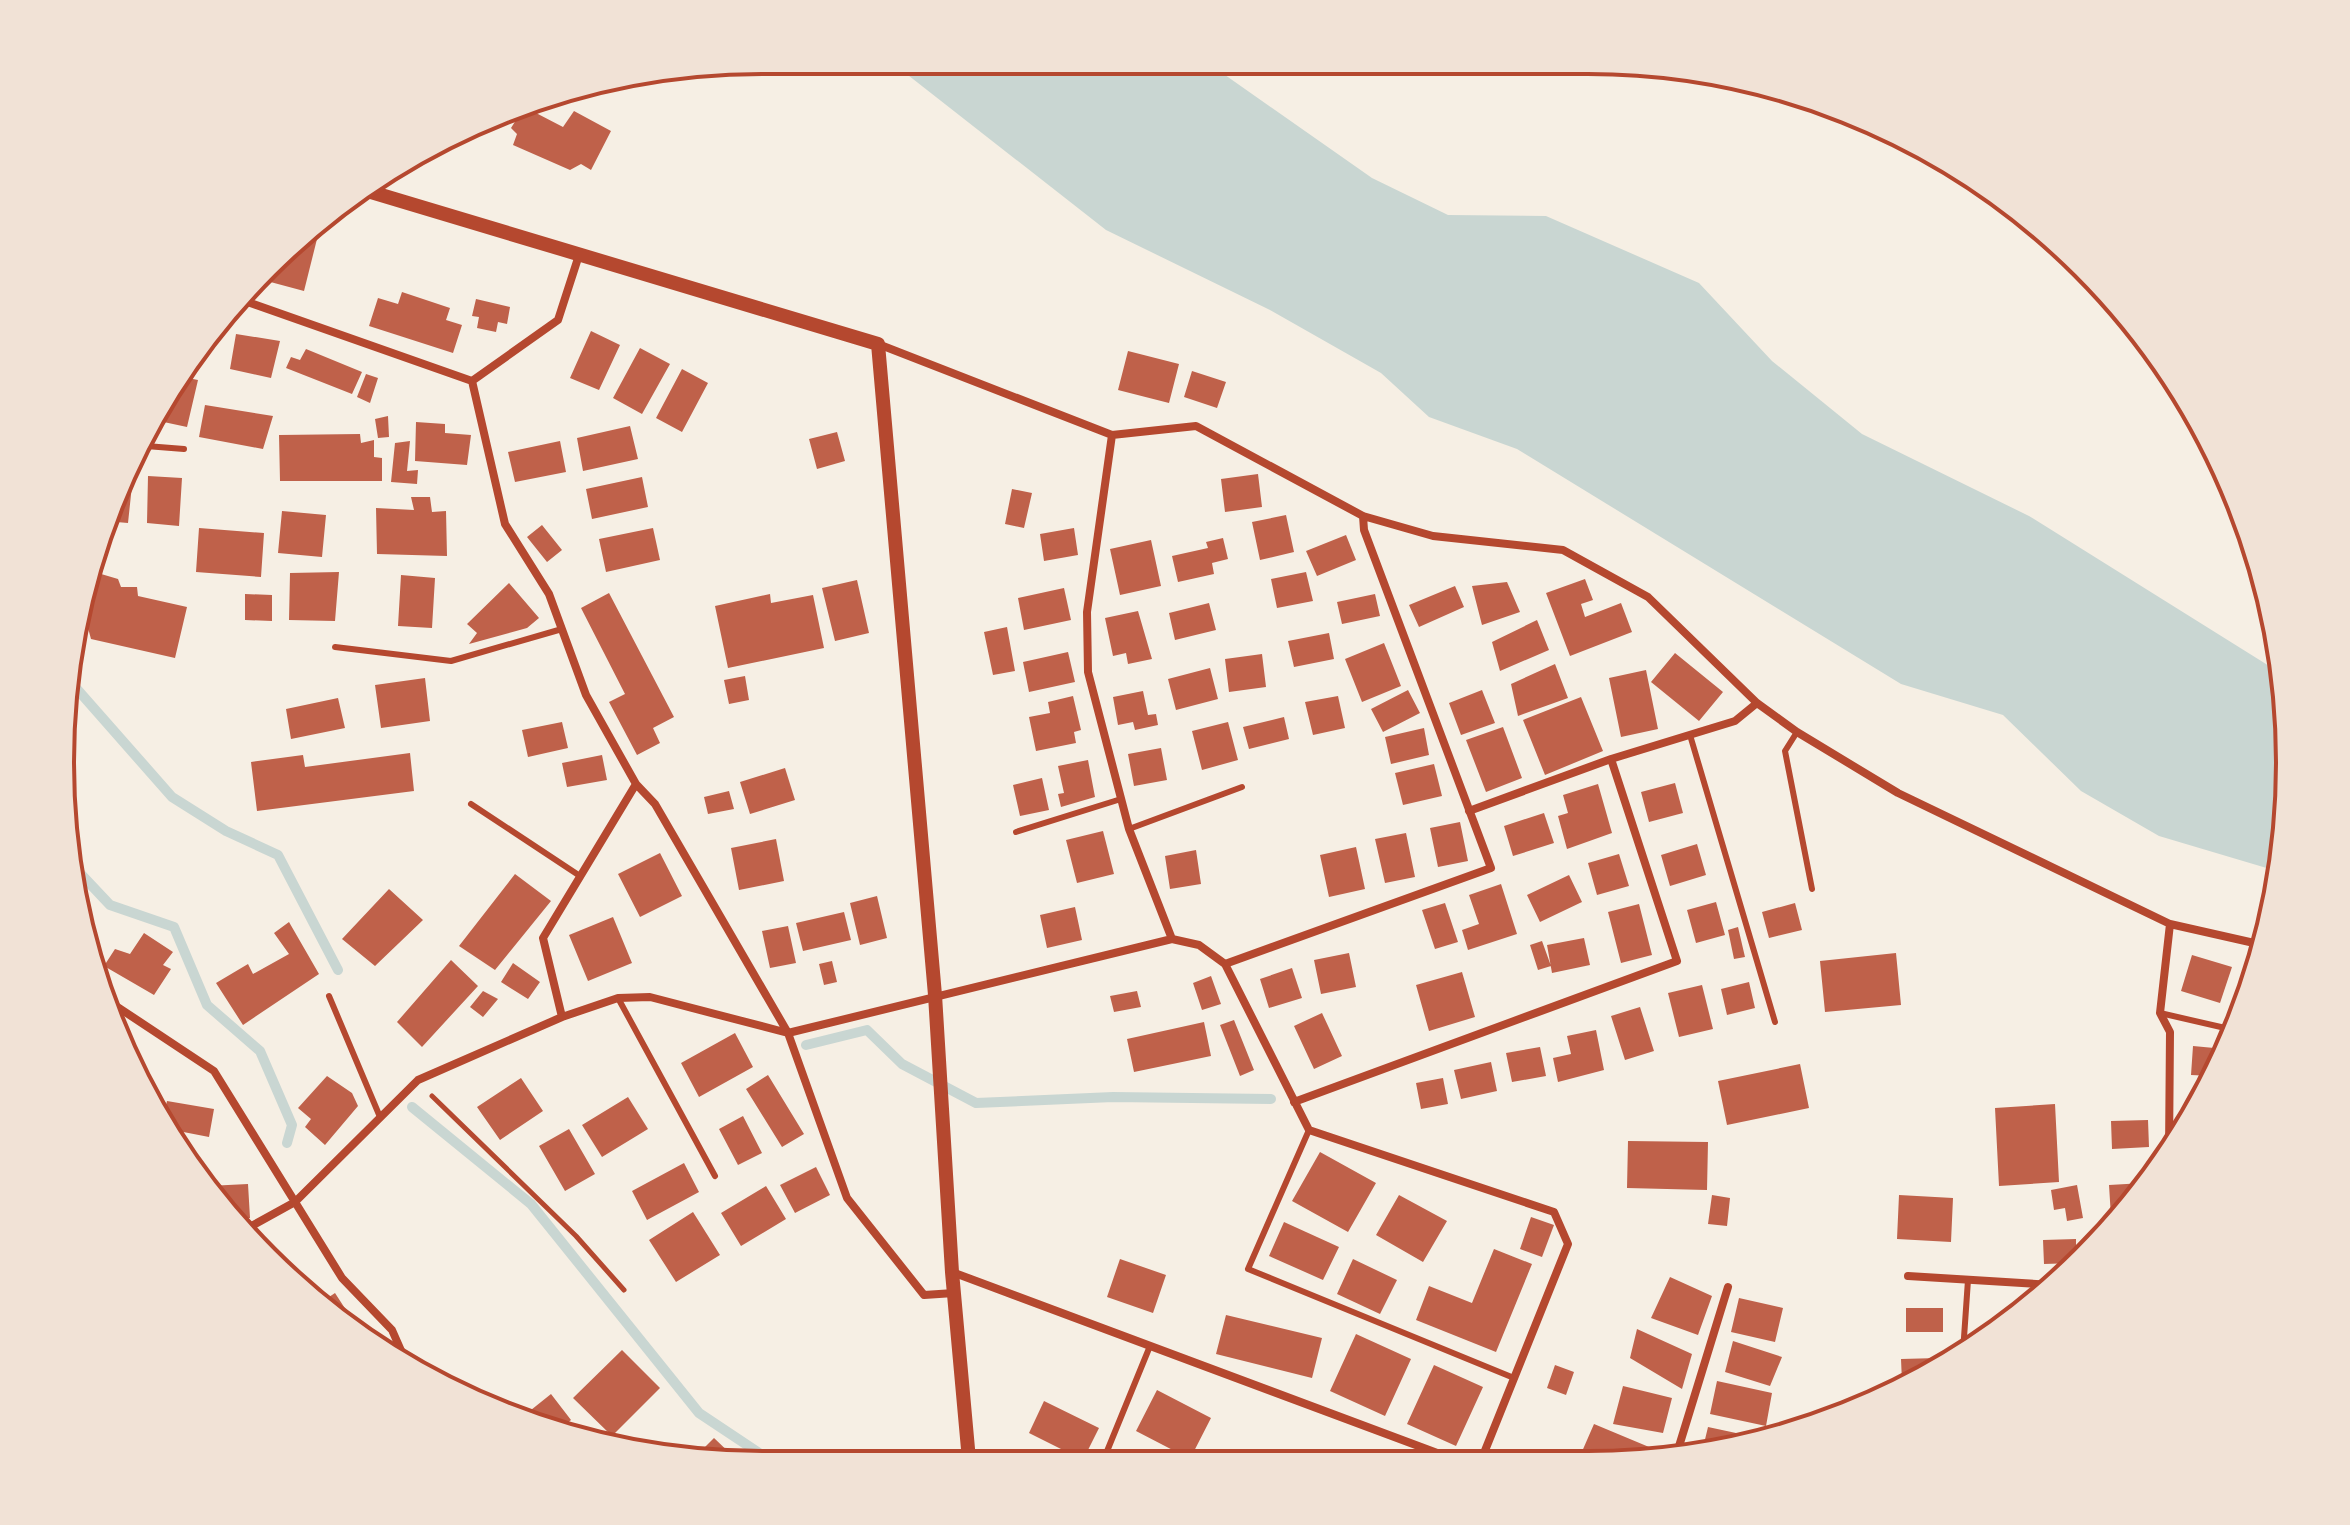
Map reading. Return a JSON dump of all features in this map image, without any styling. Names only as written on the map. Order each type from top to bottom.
[{"type":"street","points":[[375,193],[580,252],[878,344],[1112,435],[1196,426],[1363,516],[1433,536],[1563,550],[1648,597],[1757,703],[1797,732],[1898,793],[2170,924],[2252,943]]},
{"type":"street","points":[[472,381],[558,320],[580,252]]},
{"type":"street","points":[[251,303],[472,381]]},
{"type":"street","points":[[878,344],[935,995],[952,1272],[968,1451]]},
{"type":"street","points":[[472,381],[505,524],[549,594],[586,695],[636,784],[655,804],[788,1033],[847,1198],[924,1295],[954,1293]]},
{"type":"street","points":[[1112,435],[1087,612],[1088,672],[1129,829],[1172,939]]},
{"type":"street","points":[[1225,964],[1491,868],[1364,530],[1363,516]]},
{"type":"street","points":[[1469,811],[1611,759],[1735,721],[1757,703]]},
{"type":"street","points":[[1294,1102],[1677,961],[1611,759]]},
{"type":"street","points":[[562,1017],[543,938],[636,784]]},
{"type":"street","points":[[2169,1130],[2170,1032],[2160,1013],[2170,924]]},
{"type":"street","points":[[253,1225],[295,1202],[418,1080],[562,1017],[618,998],[650,997],[788,1033],[1172,939],[1199,945],[1225,964],[1309,1130],[1554,1212],[1568,1244],[1485,1451]]},
{"type":"street","points":[[120,1008],[214,1071],[342,1278],[392,1330],[400,1347]]},
{"type":"street","points":[[952,1272],[1432,1451]]},
{"type":"street","points":[[1908,1276],[2036,1284]]},
{"type":"street","points":[[1680,1445],[1728,1287]]},
{"type":"lane","points":[[151,446],[184,449]]},
{"type":"lane","points":[[335,647],[451,661],[562,629]]},
{"type":"lane","points":[[1797,732],[1785,751],[1812,889]]},
{"type":"lane","points":[[1690,735],[1775,1022]]},
{"type":"lane","points":[[1129,829],[1242,787]]},
{"type":"lane","points":[[1016,832],[1121,799]]},
{"type":"lane","points":[[471,804],[580,876]]},
{"type":"lane","points":[[329,996],[380,1117]]},
{"type":"lane","points":[[618,998],[715,1176]]},
{"type":"lane","points":[[2160,1013],[2223,1028]]},
{"type":"lane","points":[[1309,1130],[1248,1269],[1514,1378]]},
{"type":"lane","points":[[1964,1339],[1968,1280]]},
{"type":"lane","points":[[1107,1451],[1150,1346]]},
{"type":"path","points":[[418,1080],[447,1113],[576,1236],[624,1290]]},
{"type":"shaded area","points":[[907,74],[1224,74],[1372,178],[1448,215],[1546,216],[1699,283],[1772,361],[1862,434],[2029,516],[2269,666],[2276,762],[2275,808],[2267,868],[2159,836],[2081,791],[2003,715],[1901,684],[1517,449],[1429,417],[1381,373],[1270,310],[1106,230]]},
{"type":"building","points":[[574,111],[611,131],[591,170],[581,164],[570,170],[513,145],[517,134],[511,128],[516,120],[536,113],[563,127]]},
{"type":"building","points":[[316,239],[317,239],[304,291],[270,282]]},
{"type":"building","points":[[402,292],[450,308],[446,320],[462,325],[453,353],[369,326],[378,298],[398,304]]},
{"type":"building","points":[[476,299],[510,307],[507,324],[498,322],[496,332],[477,328],[479,317],[472,316]]},
{"type":"building","points":[[591,331],[620,345],[599,390],[570,378]]},
{"type":"building","points":[[236,334],[280,341],[271,378],[230,369]]},
{"type":"building","points":[[640,348],[670,364],[642,414],[613,398]]},
{"type":"building","points":[[306,349],[362,372],[352,394],[286,368],[291,357],[300,360]]},
{"type":"building","points":[[1128,351],[1179,364],[1169,403],[1118,390]]},
{"type":"building","points":[[682,369],[708,383],[682,432],[656,418]]},
{"type":"building","points":[[1192,371],[1226,382],[1217,408],[1184,397]]},
{"type":"building","points":[[366,374],[378,378],[370,403],[357,397]]},
{"type":"building","points":[[191,379],[198,380],[187,427],[164,422]]},
{"type":"building","points":[[205,405],[273,416],[263,449],[199,437]]},
{"type":"building","points":[[388,416],[389,437],[378,438],[375,419]]},
{"type":"building","points":[[416,422],[445,424],[445,433],[471,435],[467,465],[415,461]]},
{"type":"building","points":[[630,426],[638,459],[583,471],[577,438]]},
{"type":"building","points":[[837,432],[845,461],[817,469],[809,439]]},
{"type":"building","points":[[360,434],[361,443],[374,440],[374,457],[382,458],[382,481],[280,481],[279,435]]},
{"type":"building","points":[[410,441],[407,471],[418,470],[417,484],[391,482],[395,443]]},
{"type":"building","points":[[560,441],[566,472],[515,482],[508,452]]},
{"type":"building","points":[[1258,474],[1262,507],[1225,512],[1221,479]]},
{"type":"building","points":[[148,476],[182,478],[179,526],[147,523]]},
{"type":"building","points":[[642,477],[648,507],[592,519],[586,489]]},
{"type":"building","points":[[132,486],[128,523],[118,522]]},
{"type":"building","points":[[1012,489],[1032,493],[1024,528],[1005,524]]},
{"type":"building","points":[[411,497],[430,497],[432,512],[446,511],[447,556],[377,554],[376,508],[414,510]]},
{"type":"building","points":[[282,511],[326,515],[322,557],[278,553]]},
{"type":"building","points":[[1286,515],[1294,552],[1260,560],[1252,522]]},
{"type":"building","points":[[542,525],[562,550],[547,562],[527,537]]},
{"type":"building","points":[[199,528],[264,533],[261,577],[196,572]]},
{"type":"building","points":[[653,528],[660,560],[606,572],[599,539]]},
{"type":"building","points":[[1074,528],[1078,555],[1044,561],[1040,534]]},
{"type":"building","points":[[1346,535],[1356,560],[1317,576],[1306,551]]},
{"type":"building","points":[[1223,538],[1228,559],[1212,563],[1214,574],[1178,582],[1172,556],[1208,548],[1206,542]]},
{"type":"building","points":[[1151,540],[1161,586],[1120,595],[1110,549]]},
{"type":"building","points":[[339,572],[335,621],[289,620],[290,573]]},
{"type":"building","points":[[1306,572],[1313,601],[1277,608],[1271,579]]},
{"type":"building","points":[[100,574],[118,579],[121,587],[137,587],[138,596],[187,607],[175,658],[91,639],[88,628]]},
{"type":"building","points":[[401,575],[435,578],[432,628],[398,626]]},
{"type":"building","points":[[1585,579],[1593,600],[1581,604],[1585,617],[1621,603],[1632,632],[1570,656],[1546,593]]},
{"type":"building","points":[[857,580],[869,633],[835,641],[822,588]]},
{"type":"building","points":[[1507,582],[1520,612],[1482,625],[1472,586]]},
{"type":"building","points":[[509,583],[539,618],[527,628],[469,644],[477,633],[467,624]]},
{"type":"building","points":[[1455,586],[1464,607],[1419,627],[1409,605]]},
{"type":"building","points":[[1064,588],[1071,620],[1024,630],[1018,598]]},
{"type":"building","points":[[609,593],[674,717],[653,728],[660,743],[637,755],[609,702],[625,694],[581,608]]},
{"type":"building","points":[[245,594],[272,595],[272,621],[245,620]]},
{"type":"building","points":[[770,594],[771,603],[813,595],[824,648],[728,668],[715,606]]},
{"type":"building","points":[[1375,594],[1380,616],[1342,624],[1337,602]]},
{"type":"building","points":[[1209,603],[1216,630],[1175,640],[1169,613]]},
{"type":"building","points":[[1138,611],[1152,659],[1128,664],[1126,653],[1113,656],[1105,618]]},
{"type":"building","points":[[1537,620],[1549,650],[1500,671],[1492,642]]},
{"type":"building","points":[[1007,627],[1015,671],[993,675],[984,632]]},
{"type":"building","points":[[1329,633],[1334,659],[1294,667],[1288,641]]},
{"type":"building","points":[[1384,643],[1401,686],[1362,702],[1345,659]]},
{"type":"building","points":[[1068,652],[1075,682],[1029,692],[1023,662]]},
{"type":"building","points":[[1675,653],[1723,692],[1699,721],[1651,682]]},
{"type":"building","points":[[1262,654],[1266,687],[1229,692],[1225,659]]},
{"type":"building","points":[[1555,664],[1568,698],[1518,716],[1511,684]]},
{"type":"building","points":[[1210,668],[1218,699],[1176,710],[1168,679]]},
{"type":"building","points":[[1646,670],[1658,729],[1621,737],[1609,678]]},
{"type":"building","points":[[745,676],[749,700],[729,704],[724,680]]},
{"type":"building","points":[[425,678],[430,721],[381,728],[375,685]]},
{"type":"building","points":[[1408,690],[1420,713],[1383,732],[1371,709]]},
{"type":"building","points":[[1482,690],[1495,723],[1461,735],[1449,703]]},
{"type":"building","points":[[1143,691],[1148,715],[1156,714],[1158,725],[1135,730],[1133,722],[1118,725],[1113,697]]},
{"type":"building","points":[[1073,696],[1081,730],[1074,732],[1076,743],[1036,751],[1029,717],[1050,713],[1048,702]]},
{"type":"building","points":[[1338,696],[1345,728],[1313,735],[1305,702]]},
{"type":"building","points":[[1581,697],[1603,751],[1545,775],[1523,720]]},
{"type":"building","points":[[338,698],[345,728],[291,739],[286,709]]},
{"type":"building","points":[[1284,717],[1289,739],[1249,749],[1243,727]]},
{"type":"building","points":[[562,722],[568,748],[528,757],[522,730]]},
{"type":"building","points":[[1228,722],[1238,760],[1202,770],[1192,731]]},
{"type":"building","points":[[1503,727],[1522,778],[1486,792],[1466,740]]},
{"type":"building","points":[[1424,728],[1429,755],[1391,764],[1385,737]]},
{"type":"building","points":[[1161,748],[1167,780],[1134,786],[1128,754]]},
{"type":"building","points":[[410,753],[414,791],[257,811],[251,762],[303,755],[305,767]]},
{"type":"building","points":[[602,755],[607,780],[567,787],[562,763]]},
{"type":"building","points":[[1088,760],[1095,797],[1061,807],[1058,794],[1064,793],[1058,766]]},
{"type":"building","points":[[1434,764],[1442,796],[1403,805],[1395,773]]},
{"type":"building","points":[[785,768],[795,800],[750,814],[740,782]]},
{"type":"building","points":[[1042,778],[1049,810],[1020,816],[1013,785]]},
{"type":"building","points":[[1675,783],[1683,813],[1649,822],[1641,792]]},
{"type":"building","points":[[1598,784],[1612,833],[1567,849],[1558,816],[1568,813],[1563,795]]},
{"type":"building","points":[[729,791],[734,809],[708,814],[704,797]]},
{"type":"building","points":[[1544,813],[1554,843],[1513,856],[1504,826]]},
{"type":"building","points":[[1460,822],[1468,861],[1438,867],[1430,828]]},
{"type":"building","points":[[1103,831],[1114,874],[1077,883],[1066,840]]},
{"type":"building","points":[[1406,833],[1415,877],[1385,883],[1375,839]]},
{"type":"building","points":[[776,839],[784,881],[739,890],[731,848]]},
{"type":"building","points":[[1697,844],[1706,875],[1670,886],[1661,855]]},
{"type":"building","points":[[1356,847],[1365,889],[1329,897],[1320,855]]},
{"type":"building","points":[[1196,850],[1201,884],[1170,889],[1165,856]]},
{"type":"building","points":[[660,853],[682,896],[640,917],[618,874]]},
{"type":"building","points":[[1619,854],[1629,886],[1597,895],[1588,863]]},
{"type":"building","points":[[515,874],[551,901],[495,970],[459,946]]},
{"type":"building","points":[[1569,875],[1582,902],[1540,922],[1527,895]]},
{"type":"building","points":[[1501,884],[1517,934],[1468,950],[1462,930],[1479,924],[1469,895]]},
{"type":"building","points":[[389,889],[423,920],[375,966],[342,939]]},
{"type":"building","points":[[877,896],[887,938],[860,945],[850,903]]},
{"type":"building","points":[[1716,902],[1725,935],[1696,943],[1687,910]]},
{"type":"building","points":[[1445,903],[1458,942],[1435,949],[1422,910]]},
{"type":"building","points":[[1795,903],[1802,930],[1769,938],[1762,912]]},
{"type":"building","points":[[1639,904],[1652,955],[1621,963],[1608,912]]},
{"type":"building","points":[[1075,907],[1082,940],[1047,948],[1040,915]]},
{"type":"building","points":[[844,912],[851,940],[803,951],[796,923]]},
{"type":"building","points":[[613,917],[632,963],[588,981],[569,935]]},
{"type":"building","points":[[289,922],[319,974],[243,1025],[216,983],[248,964],[253,974],[289,954],[274,933]]},
{"type":"building","points":[[788,926],[796,963],[770,968],[762,931]]},
{"type":"building","points":[[1738,927],[1745,957],[1734,959],[1728,930]]},
{"type":"building","points":[[144,933],[173,952],[163,965],[171,969],[154,995],[105,967],[115,949],[130,954]]},
{"type":"building","points":[[1584,938],[1590,965],[1552,973],[1547,945]]},
{"type":"building","points":[[1542,941],[1551,966],[1538,970],[1530,945]]},
{"type":"building","points":[[1349,953],[1356,987],[1321,994],[1314,960]]},
{"type":"building","points":[[1896,953],[1901,1005],[1825,1012],[1820,961]]},
{"type":"building","points":[[2192,955],[2232,967],[2220,1003],[2181,991]]},
{"type":"building","points":[[451,960],[478,986],[422,1047],[397,1022]]},
{"type":"building","points":[[832,961],[837,982],[824,985],[819,964]]},
{"type":"building","points":[[513,963],[540,982],[528,999],[501,982]]},
{"type":"building","points":[[1292,968],[1302,998],[1269,1008],[1260,979]]},
{"type":"building","points":[[1462,972],[1475,1017],[1429,1031],[1416,985]]},
{"type":"building","points":[[1211,976],[1221,1004],[1202,1010],[1193,983]]},
{"type":"building","points":[[1749,982],[1755,1008],[1727,1015],[1721,989]]},
{"type":"building","points":[[1702,985],[1713,1029],[1679,1037],[1668,993]]},
{"type":"building","points":[[483,991],[498,999],[483,1017],[470,1007]]},
{"type":"building","points":[[1137,991],[1141,1007],[1114,1012],[1110,996]]},
{"type":"building","points":[[1640,1007],[1654,1051],[1625,1060],[1611,1016]]},
{"type":"building","points":[[1322,1013],[1342,1056],[1314,1069],[1294,1026]]},
{"type":"building","points":[[1234,1020],[1254,1070],[1240,1076],[1220,1025]]},
{"type":"building","points":[[1204,1022],[1211,1056],[1134,1072],[1127,1039]]},
{"type":"building","points":[[1596,1030],[1604,1070],[1558,1082],[1553,1058],[1571,1054],[1567,1036]]},
{"type":"building","points":[[735,1033],[753,1067],[699,1097],[681,1063]]},
{"type":"building","points":[[2193,1046],[2214,1048],[2201,1075],[2191,1075]]},
{"type":"building","points":[[1540,1047],[1546,1076],[1512,1082],[1506,1053]]},
{"type":"building","points":[[1491,1062],[1497,1091],[1461,1099],[1454,1070]]},
{"type":"building","points":[[1800,1064],[1809,1108],[1727,1125],[1718,1081]]},
{"type":"building","points":[[768,1075],[804,1134],[782,1147],[746,1089]]},
{"type":"building","points":[[327,1076],[352,1093],[358,1106],[325,1145],[305,1127],[311,1119],[298,1108]]},
{"type":"building","points":[[521,1078],[543,1111],[500,1140],[477,1107]]},
{"type":"building","points":[[1443,1078],[1448,1104],[1421,1109],[1416,1083]]},
{"type":"building","points":[[628,1097],[648,1129],[602,1157],[582,1125]]},
{"type":"building","points":[[167,1101],[214,1109],[209,1137],[182,1132],[166,1107]]},
{"type":"building","points":[[2055,1104],[2059,1182],[1999,1186],[1995,1108]]},
{"type":"building","points":[[743,1116],[762,1153],[738,1165],[719,1129]]},
{"type":"building","points":[[2148,1120],[2149,1147],[2112,1149],[2111,1121]]},
{"type":"building","points":[[569,1129],[595,1174],[565,1191],[539,1146]]},
{"type":"building","points":[[1628,1141],[1708,1142],[1707,1190],[1627,1188]]},
{"type":"building","points":[[1320,1152],[1376,1183],[1348,1232],[1292,1201]]},
{"type":"building","points":[[684,1163],[699,1192],[647,1220],[632,1191]]},
{"type":"building","points":[[816,1167],[830,1195],[795,1213],[780,1185]]},
{"type":"building","points":[[248,1184],[250,1218],[247,1218],[219,1185]]},
{"type":"building","points":[[2133,1184],[2111,1210],[2109,1185]]},
{"type":"building","points":[[2077,1185],[2083,1218],[2067,1221],[2065,1208],[2054,1210],[2051,1190]]},
{"type":"building","points":[[766,1186],[786,1219],[741,1246],[721,1213]]},
{"type":"building","points":[[1399,1195],[1447,1221],[1423,1262],[1376,1235]]},
{"type":"building","points":[[1712,1195],[1730,1198],[1727,1226],[1708,1224]]},
{"type":"building","points":[[1899,1195],[1953,1198],[1951,1242],[1897,1239]]},
{"type":"building","points":[[693,1212],[720,1255],[676,1282],[649,1240]]},
{"type":"building","points":[[1531,1217],[1554,1225],[1542,1257],[1520,1249]]},
{"type":"building","points":[[1284,1222],[1339,1247],[1323,1280],[1269,1256]]},
{"type":"building","points":[[2076,1239],[2076,1247],[2059,1264],[2044,1264],[2043,1240]]},
{"type":"building","points":[[1494,1249],[1532,1264],[1496,1352],[1416,1320],[1429,1286],[1472,1303]]},
{"type":"building","points":[[1120,1259],[1166,1275],[1153,1313],[1107,1297]]},
{"type":"building","points":[[1353,1259],[1397,1280],[1380,1314],[1337,1294]]},
{"type":"building","points":[[1670,1277],[1712,1296],[1698,1335],[1651,1318]]},
{"type":"building","points":[[335,1293],[347,1312],[343,1309],[329,1297]]},
{"type":"building","points":[[1739,1298],[1783,1308],[1775,1342],[1731,1332]]},
{"type":"building","points":[[1906,1308],[1943,1308],[1943,1332],[1906,1332]]},
{"type":"building","points":[[1226,1315],[1322,1338],[1312,1378],[1216,1354]]},
{"type":"building","points":[[1637,1329],[1692,1354],[1682,1389],[1630,1358]]},
{"type":"building","points":[[1356,1334],[1411,1359],[1385,1416],[1330,1391]]},
{"type":"building","points":[[1733,1341],[1782,1357],[1770,1386],[1725,1372]]},
{"type":"building","points":[[622,1350],[660,1388],[613,1435],[573,1398]]},
{"type":"building","points":[[1933,1358],[1902,1375],[1901,1359]]},
{"type":"building","points":[[1434,1365],[1483,1387],[1456,1446],[1407,1424]]},
{"type":"building","points":[[1555,1365],[1574,1372],[1566,1395],[1547,1388]]},
{"type":"building","points":[[1717,1381],[1772,1393],[1766,1426],[1710,1414]]},
{"type":"building","points":[[1623,1386],[1672,1398],[1663,1433],[1613,1424]]},
{"type":"building","points":[[1157,1390],[1211,1418],[1194,1451],[1175,1451],[1136,1431]]},
{"type":"building","points":[[551,1394],[571,1420],[568,1423],[531,1410]]},
{"type":"building","points":[[1044,1401],[1099,1428],[1088,1451],[1065,1451],[1029,1433]]},
{"type":"building","points":[[1594,1424],[1651,1448],[1633,1450],[1582,1451]]},
{"type":"building","points":[[1708,1427],[1740,1434],[1722,1438],[1705,1441]]},
{"type":"building","points":[[714,1438],[727,1450],[717,1450],[704,1448]]},
{"type":"waterway","points":[[78,690],[172,797],[226,831],[278,855],[338,970]]},
{"type":"waterway","points":[[84,877],[110,905],[174,927],[207,1005],[260,1051],[292,1125],[287,1143]]},
{"type":"waterway","points":[[806,1045],[867,1030],[902,1064],[976,1103],[1113,1097],[1271,1099]]},
{"type":"waterway","points":[[412,1107],[531,1204],[699,1413],[756,1451]]}]
